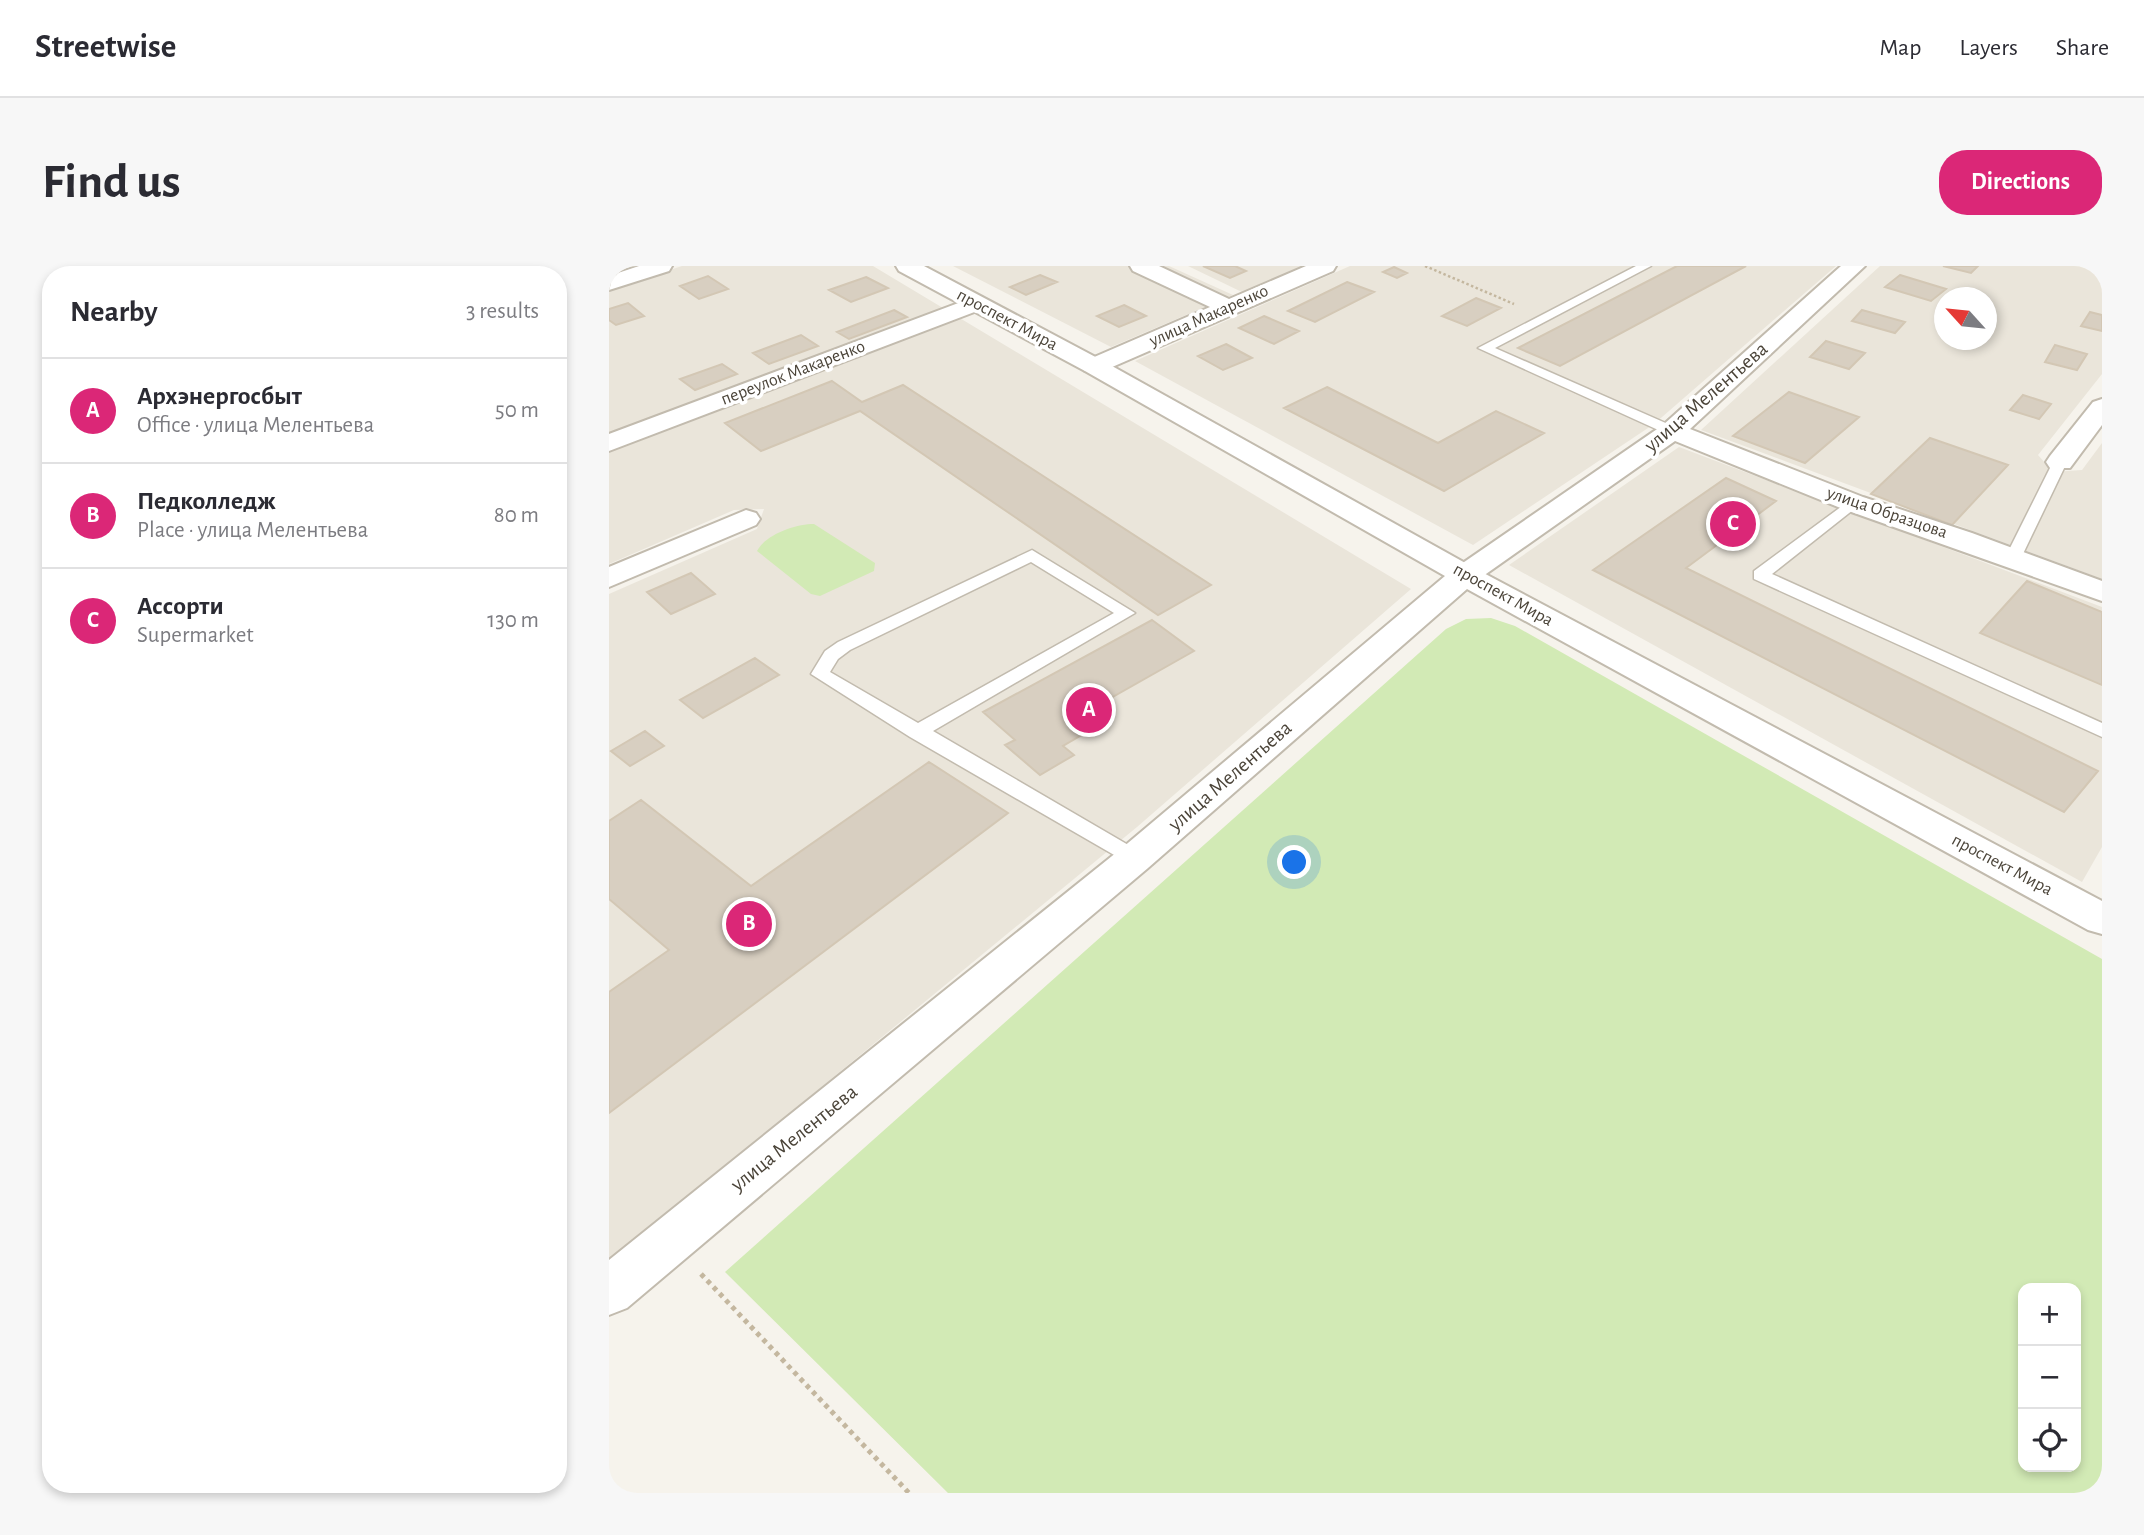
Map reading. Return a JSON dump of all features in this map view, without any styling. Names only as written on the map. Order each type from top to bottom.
[{"type":"street","points":[[609,283],[661,266]]},
{"type":"street","name":"проспект Мира","points":[[907,266],[1094,366],[1465,575],[2101,916]]},
{"type":"street","points":[[1141,266],[1229,308]]},
{"type":"street","name":"улица Макаренко","points":[[1094,366],[1325,266]]},
{"type":"street","name":"улица Мелентьева","points":[[609,1291],[1135,858],[1465,575],[1672,431],[1854,266]]},
{"type":"street","name":"переулок Макаренко","points":[[609,443],[977,303]]},
{"type":"street","points":[[2060,462],[2102,407]]},
{"type":"street","name":"улица Образцова","points":[[1672,431],[1853,503],[2102,592]]},
{"type":"street","points":[[609,578],[746,519]]},
{"type":"lane","points":[[1646,266],[1485,348],[1672,431]]},
{"type":"lane","points":[[2013,558],[2060,462]]},
{"type":"lane","points":[[1853,503],[1760,575],[2102,731]]},
{"type":"lane","points":[[918,732],[1126,613],[1032,555],[831,655],[820,674],[918,732],[1135,858]]},
{"type":"path","points":[[1425,266],[1545,318]]},
{"type":"path","points":[[669,1241],[909,1493]]},
{"type":"shaded area","points":[[682,266],[873,266],[1411,589],[1137,827],[609,1262],[609,594],[757,529],[764,509],[734,510],[609,564],[609,290]]},
{"type":"shaded area","points":[[953,266],[1169,266],[1233,295],[1111,347]]},
{"type":"shaded area","points":[[1188,266],[1310,266],[1246,294]]},
{"type":"shaded area","points":[[1350,266],[1836,266],[1654,424],[1473,545],[1135,361]]},
{"type":"shaded area","points":[[1880,266],[2102,266],[2102,374],[2038,455],[2053,472],[2082,470],[2102,443],[2102,579],[1701,430]]},
{"type":"shaded area","points":[[1679,447],[2102,607],[2102,847],[2082,882],[1509,565]]},
{"type":"green space","points":[[814,524],[875,563],[874,571],[820,596],[811,594],[757,551],[767,540],[782,531]]},
{"type":"green space","points":[[1491,618],[1515,626],[2102,959],[2102,1493],[948,1493],[725,1272],[1446,629],[1466,619]]},
{"type":"building","points":[[1203,266],[1235,266],[1246,271],[1230,278]]},
{"type":"building","points":[[1677,266],[1746,266],[1560,366],[1518,348]]},
{"type":"building","points":[[1943,266],[1978,266],[1971,273]]},
{"type":"building","points":[[1394,267],[1407,273],[1397,278],[1383,272]]},
{"type":"building","points":[[1040,275],[1057,282],[1026,295],[1010,287]]},
{"type":"building","points":[[1900,275],[1939,287],[1934,287],[1934,299],[1931,301],[1885,287]]},
{"type":"building","points":[[708,276],[728,289],[699,299],[680,286]]},
{"type":"building","points":[[866,277],[888,288],[851,302],[829,290]]},
{"type":"building","points":[[1347,282],[1374,292],[1315,322],[1288,311]]},
{"type":"building","points":[[1476,298],[1501,308],[1467,326],[1442,316]]},
{"type":"building","points":[[628,303],[644,316],[616,325],[609,320],[609,309]]},
{"type":"building","points":[[1124,305],[1146,316],[1119,327],[1097,316]]},
{"type":"building","points":[[894,310],[907,317],[849,339],[837,332]]},
{"type":"building","points":[[1862,310],[1905,322],[1895,333],[1852,321]]},
{"type":"building","points":[[2090,312],[2102,315],[2102,331],[2081,326]]},
{"type":"building","points":[[1264,316],[1299,331],[1274,344],[1239,328]]},
{"type":"building","points":[[801,335],[818,346],[769,364],[753,353]]},
{"type":"building","points":[[1826,341],[1865,353],[1849,369],[1810,357]]},
{"type":"building","points":[[1226,344],[1252,358],[1223,370],[1198,356]]},
{"type":"building","points":[[2055,345],[2087,354],[2077,370],[2045,362]]},
{"type":"building","points":[[722,364],[737,374],[695,390],[680,379]]},
{"type":"building","points":[[832,381],[862,402],[903,385],[1211,585],[1158,615],[860,411],[761,451],[725,423]]},
{"type":"building","points":[[1327,387],[1438,443],[1496,411],[1544,433],[1444,491],[1284,408]]},
{"type":"building","points":[[1789,392],[1859,417],[1805,463],[1733,436]]},
{"type":"building","points":[[2023,395],[2051,404],[2039,419],[2010,410]]},
{"type":"building","points":[[1930,438],[2008,465],[1952,525],[1871,494]]},
{"type":"building","points":[[1726,478],[1776,501],[1686,568],[2098,771],[2064,812],[1593,570]]},
{"type":"building","points":[[691,573],[715,594],[671,614],[647,592]]},
{"type":"building","points":[[2027,581],[2102,612],[2102,685],[1980,633]]},
{"type":"building","points":[[1152,620],[1194,651],[1088,711],[1102,723],[1063,746],[1074,755],[1040,775],[1005,745],[1015,740],[983,712]]},
{"type":"building","points":[[755,658],[779,675],[703,718],[680,700]]},
{"type":"building","points":[[645,731],[664,746],[630,766],[611,751]]},
{"type":"building","points":[[929,762],[1008,813],[609,1113],[609,992],[669,950],[609,899],[609,821],[641,800],[751,886]]},
{"type":"place","name":"Ассорти","points":[[1733,524]]},
{"type":"place","name":"Архэнергосбыт","points":[[1089,710]]},
{"type":"place","name":"Педколледж","points":[[749,924]]}]
